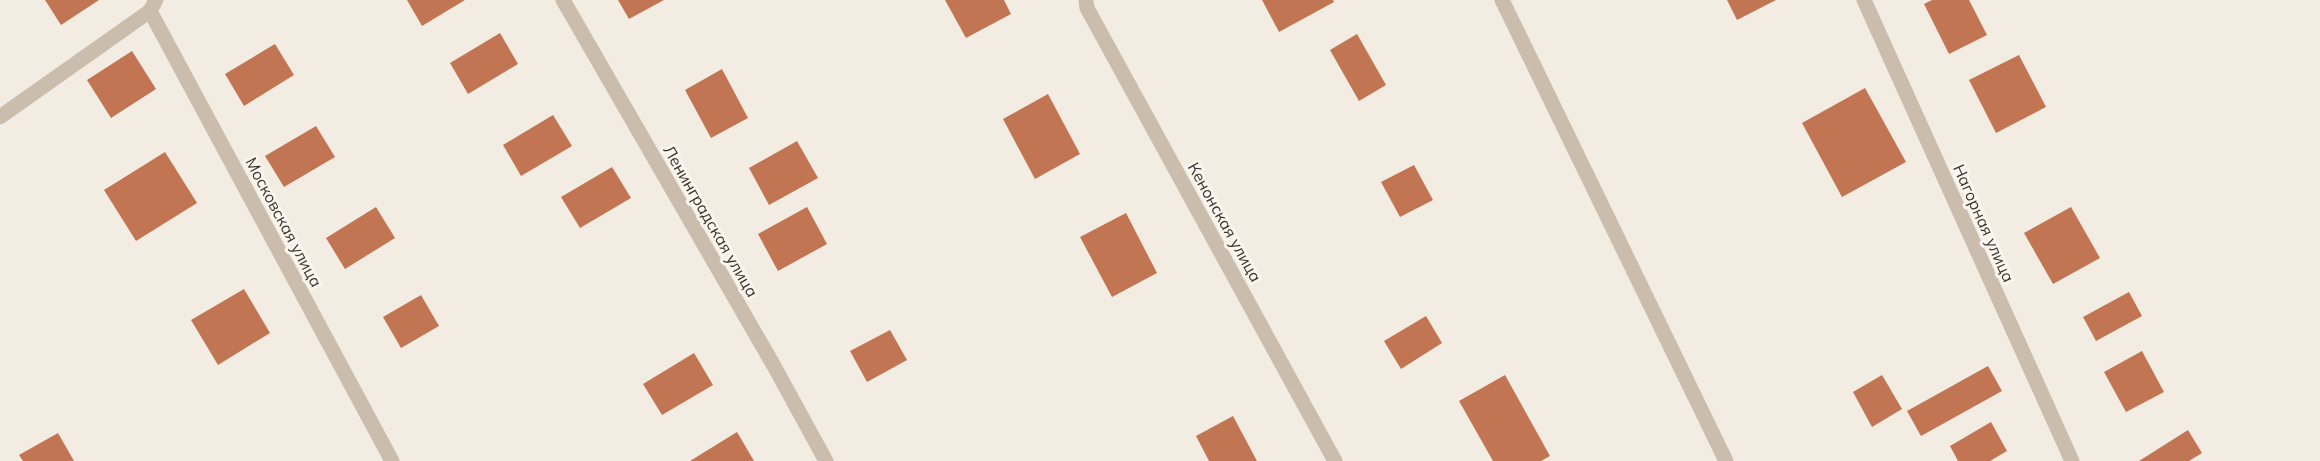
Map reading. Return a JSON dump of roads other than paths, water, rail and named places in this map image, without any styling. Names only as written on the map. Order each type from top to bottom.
[{"type":"street","name":"Ленинградская улица","points":[[563,0],[774,366],[826,461]]},
{"type":"street","points":[[1502,0],[1726,461]]},
{"type":"street","name":"Нагорная улица","points":[[1864,0],[2072,461]]},
{"type":"street","name":"Кенонская улица","points":[[1085,3],[1335,461]]},
{"type":"street","points":[[0,117],[153,5]]},
{"type":"street","name":"Московская улица","points":[[153,5],[392,461]]}]
